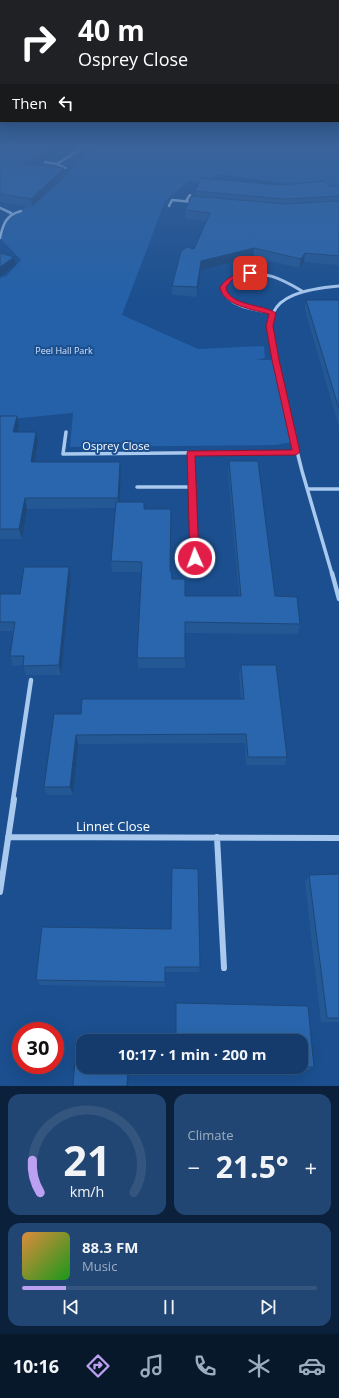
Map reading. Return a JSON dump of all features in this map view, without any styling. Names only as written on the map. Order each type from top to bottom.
[{"type":"street","points":[[169,206],[172,200],[194,202]]},
{"type":"street","points":[[0,208],[11,214]]},
{"type":"street","points":[[0,238],[3,226],[11,214],[21,211]]},
{"type":"street","points":[[273,313],[231,300],[224,292],[223,287],[226,282],[235,276],[259,273],[276,277],[302,291]]},
{"type":"street","points":[[339,286],[302,291],[284,300],[275,308],[270,326],[275,360],[296,452],[339,599]]},
{"type":"street","name":"Osprey Close","points":[[66,432],[63,454],[296,452]]},
{"type":"street","points":[[191,453],[195,558]]},
{"type":"street","points":[[137,487],[192,487]]},
{"type":"street","points":[[308,489],[339,489]]},
{"type":"street","points":[[0,892],[31,680]]},
{"type":"street","name":"Linnet Close","points":[[8,837],[339,838]]},
{"type":"street","points":[[217,837],[224,968]]},
{"type":"green space","name":"Peel Hall Park","points":[[37,199],[168,199],[165,201],[122,315],[198,349],[264,346],[265,358],[256,360],[275,360],[293,442],[276,445],[70,447],[73,413],[0,420],[0,278],[6,276],[21,260],[1,239],[7,221]]},
{"type":"building","points":[[191,199],[223,199],[285,204],[339,201],[339,256],[305,253],[301,259],[254,248],[201,261],[197,287],[172,286],[181,251],[187,247],[194,249],[210,213],[185,210]]},
{"type":"building","points":[[0,253],[14,257],[0,267]]},
{"type":"building","points":[[306,300],[339,300],[339,409]]},
{"type":"building","points":[[0,416],[17,416],[13,432],[36,432],[31,462],[120,462],[118,498],[25,498],[19,529],[0,529]]},
{"type":"building","points":[[229,461],[258,461],[275,596],[297,597],[300,624],[185,622],[185,658],[137,658],[142,562],[111,561],[116,502],[144,502],[144,509],[171,509],[170,571],[172,579],[185,579],[185,596],[241,596]]},
{"type":"building","points":[[24,567],[69,567],[59,665],[23,666],[24,656],[10,656],[15,622],[0,622],[0,594],[20,594]]},
{"type":"building","points":[[241,665],[276,665],[287,757],[248,757],[246,734],[76,735],[70,787],[44,787],[54,714],[81,714],[82,699],[244,699]]},
{"type":"building","points":[[172,868],[198,869],[200,967],[165,967],[165,982],[36,980],[42,927],[171,929]]},
{"type":"building","points":[[339,874],[339,1018],[327,1018],[309,875]]},
{"type":"building","points":[[176,1003],[308,1006],[314,1067],[308,1067],[308,1034],[176,1034]]},
{"type":"building","points":[[75,1060],[76,1074],[128,1074],[127,1086],[73,1086]]},
{"type":"route","points":[[195,558],[191,453],[296,452],[275,360],[270,326],[270,319],[273,313],[240,304],[231,300],[224,292],[223,287],[230,279],[235,276],[250,273]]}]
